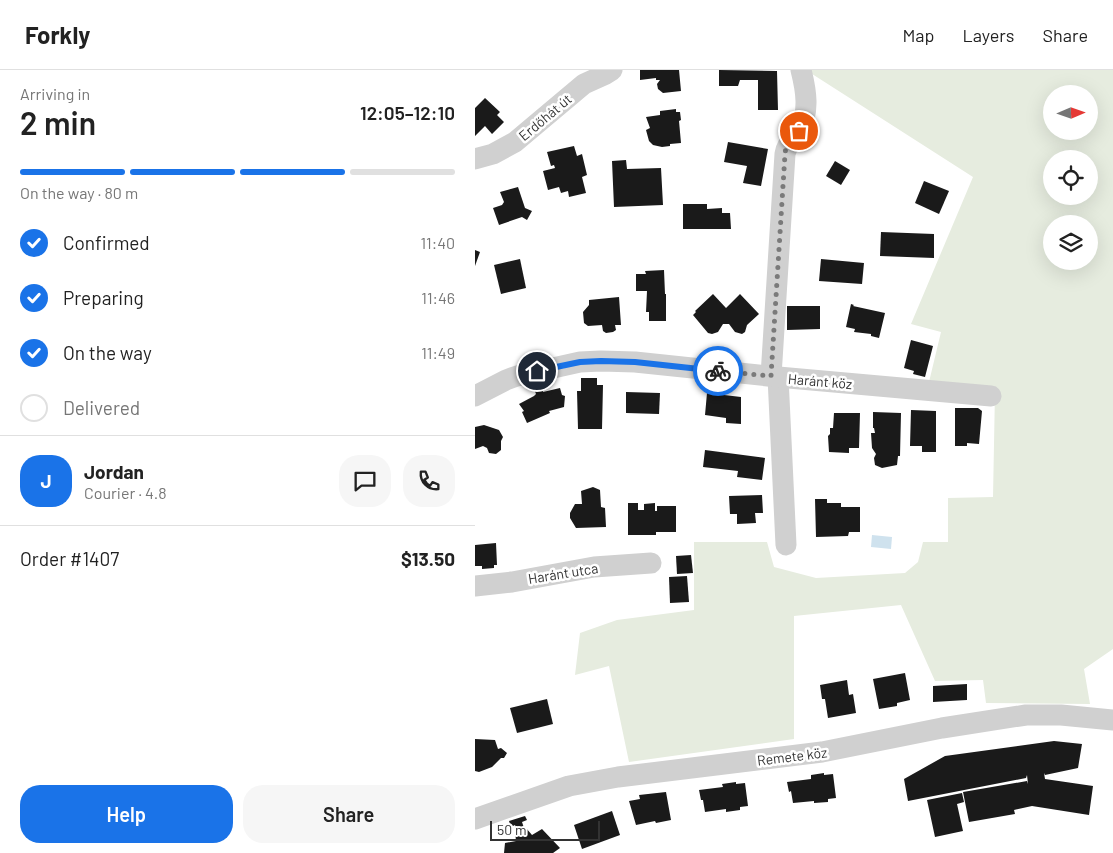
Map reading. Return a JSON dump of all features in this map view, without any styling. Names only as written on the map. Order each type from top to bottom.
[{"type":"street","name":"Erdőhát út","points":[[475,160],[493,154],[515,142],[584,84],[604,76],[612,70]]},
{"type":"street","points":[[786,544],[774,377],[785,154],[786,146],[799,131],[807,100],[801,70]]},
{"type":"street","name":"Haránt köz","points":[[475,396],[517,376],[580,362],[601,361],[635,362],[774,377],[991,396]]},
{"type":"street","name":"Haránt utca","points":[[475,586],[512,582],[594,567],[651,563]]},
{"type":"street","name":"Remete köz","points":[[475,819],[569,786],[618,777],[822,752],[942,728],[1026,715],[1061,715],[1113,720]]},
{"type":"shaded area","points":[[809,70],[1113,70],[1113,649],[1084,669],[1090,704],[986,703],[983,680],[935,681],[901,605],[794,616],[794,739],[629,762],[609,666],[575,675],[580,633],[617,620],[694,610],[694,542],[767,542],[774,567],[816,578],[905,573],[918,562],[923,542],[948,542],[948,498],[993,497],[995,391],[929,382],[941,332],[911,324],[973,177],[809,72]]},
{"type":"water","points":[[872,535],[892,537],[891,549],[871,547]]},
{"type":"building","points":[[640,70],[679,70],[681,91],[663,93],[658,89],[657,84],[660,80],[656,80],[656,78],[640,80]]},
{"type":"building","points":[[719,70],[777,71],[778,110],[758,110],[758,80],[740,80],[738,86],[719,86]]},
{"type":"building","points":[[485,98],[500,112],[497,115],[504,122],[492,134],[485,126],[475,136],[475,108]]},
{"type":"building","points":[[676,109],[676,112],[680,112],[681,143],[662,147],[653,145],[649,141],[646,130],[650,128],[646,117],[660,115],[660,111]]},
{"type":"building","points":[[728,142],[768,149],[761,186],[743,183],[747,166],[724,162]]},
{"type":"building","points":[[574,146],[577,156],[582,154],[587,175],[582,177],[586,193],[569,197],[568,191],[561,193],[559,187],[548,190],[543,171],[555,168],[554,165],[551,166],[547,152]]},
{"type":"building","points":[[626,160],[627,169],[661,168],[663,205],[614,207],[612,161]]},
{"type":"building","points":[[835,161],[850,170],[841,185],[826,176]]},
{"type":"building","points":[[924,181],[949,191],[939,214],[915,203]]},
{"type":"building","points":[[518,187],[525,208],[532,211],[527,220],[522,217],[499,225],[493,208],[502,205],[504,202],[500,192]]},
{"type":"building","points":[[683,204],[707,204],[707,209],[722,208],[722,213],[730,213],[731,229],[683,229]]},
{"type":"building","points":[[881,232],[934,234],[934,258],[880,256]]},
{"type":"building","points":[[475,250],[480,252],[475,266]]},
{"type":"building","points":[[520,259],[526,288],[501,294],[494,265]]},
{"type":"building","points":[[821,259],[864,263],[862,284],[819,281]]},
{"type":"building","points":[[664,270],[666,321],[649,321],[649,312],[646,312],[647,291],[636,291],[636,274],[646,274],[645,271]]},
{"type":"building","points":[[713,294],[726,308],[740,294],[759,314],[747,325],[745,332],[742,334],[735,332],[729,324],[723,324],[718,332],[708,333],[693,315]]},
{"type":"building","points":[[619,297],[621,325],[615,325],[616,330],[606,333],[603,331],[602,325],[588,326],[584,323],[583,312],[589,305],[589,300]]},
{"type":"building","points":[[851,304],[885,313],[879,338],[871,336],[871,334],[854,332],[855,329],[846,327]]},
{"type":"building","points":[[787,306],[820,306],[820,329],[787,330]]},
{"type":"building","points":[[911,340],[933,346],[925,377],[913,374],[914,371],[904,368]]},
{"type":"building","points":[[581,378],[597,378],[597,385],[603,385],[602,429],[578,429],[577,391],[581,391]]},
{"type":"building","points":[[540,380],[543,392],[560,388],[562,395],[565,396],[564,407],[549,411],[550,413],[527,423],[522,412],[524,411],[519,404],[536,394],[532,383]]},
{"type":"building","points":[[626,392],[660,393],[659,414],[626,413]]},
{"type":"building","points":[[707,393],[741,397],[741,424],[726,423],[726,418],[705,415]]},
{"type":"building","points":[[955,408],[978,408],[982,411],[979,444],[967,443],[967,446],[955,446]]},
{"type":"building","points":[[911,410],[936,411],[936,452],[922,452],[922,446],[910,446]]},
{"type":"building","points":[[873,412],[901,413],[900,456],[898,456],[897,465],[882,468],[875,465],[874,458],[876,454],[872,448],[871,433],[875,433],[873,428]]},
{"type":"building","points":[[834,413],[860,413],[859,448],[849,448],[849,453],[829,452],[828,436],[830,428],[833,428]]},
{"type":"building","points":[[484,425],[499,430],[503,437],[501,450],[496,454],[489,453],[487,448],[483,446],[475,449],[475,427]]},
{"type":"building","points":[[705,450],[765,458],[762,480],[737,477],[738,471],[703,467]]},
{"type":"building","points":[[593,487],[600,490],[601,507],[605,508],[606,527],[576,528],[570,518],[570,513],[575,504],[582,504],[581,491]]},
{"type":"building","points":[[762,495],[763,513],[755,513],[756,523],[737,524],[737,514],[730,514],[729,496]]},
{"type":"building","points":[[815,499],[827,499],[827,503],[841,503],[841,507],[860,507],[860,532],[849,532],[848,536],[816,537]]},
{"type":"building","points":[[628,503],[638,503],[638,510],[644,510],[644,504],[655,503],[655,511],[657,511],[657,506],[676,506],[676,532],[656,532],[656,535],[628,535]]},
{"type":"building","points":[[496,543],[497,565],[494,565],[494,568],[482,569],[482,566],[475,566],[475,545]]},
{"type":"building","points":[[691,555],[693,573],[677,574],[676,556]]},
{"type":"building","points":[[687,576],[689,602],[670,603],[669,577]]},
{"type":"building","points":[[905,673],[910,700],[897,703],[897,706],[879,709],[873,679]]},
{"type":"building","points":[[847,680],[849,695],[853,694],[856,713],[828,718],[825,699],[822,699],[820,685]]},
{"type":"building","points":[[967,684],[967,700],[933,702],[933,686]]},
{"type":"building","points":[[547,699],[553,724],[517,733],[510,708]]},
{"type":"building","points":[[475,739],[495,740],[498,749],[501,748],[507,753],[504,758],[501,758],[492,767],[479,772],[475,771]]},
{"type":"building","points":[[1054,741],[1082,744],[1078,768],[1045,775],[1044,773],[1045,779],[1093,786],[1089,815],[1032,806],[1014,810],[1015,814],[969,822],[963,792],[1027,781],[1028,784],[1027,775],[1026,778],[908,801],[904,779],[945,756]]},
{"type":"building","points":[[824,773],[824,775],[833,774],[836,798],[828,799],[828,802],[793,803],[787,782],[811,779],[811,775]]},
{"type":"building","points":[[736,782],[736,784],[745,783],[748,806],[740,807],[740,810],[726,812],[726,809],[705,812],[699,790],[723,787],[722,784]]},
{"type":"building","points":[[666,792],[671,820],[636,825],[629,801],[640,799],[639,795]]},
{"type":"building","points":[[962,793],[964,802],[957,804],[963,831],[935,837],[927,800]]},
{"type":"building","points":[[612,811],[620,835],[582,849],[574,825]]},
{"type":"building","points":[[525,816],[527,820],[522,822],[524,828],[532,835],[542,829],[560,848],[553,853],[504,853],[505,843],[516,841],[515,831],[517,830],[515,825],[511,827],[509,821]]},
{"type":"way so far","points":[[718,371],[771,376],[785,154],[786,146],[799,131]]},
{"type":"route","points":[[537,371],[580,362],[601,361],[635,362],[718,371]]}]
